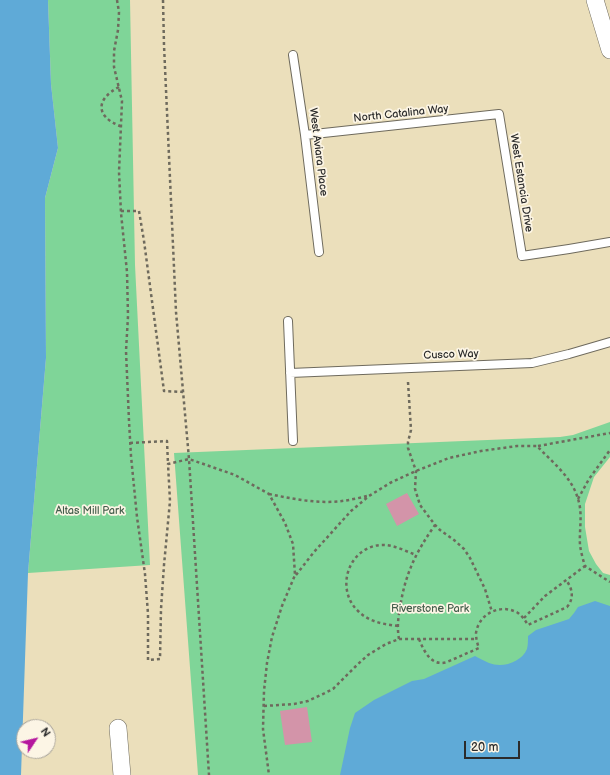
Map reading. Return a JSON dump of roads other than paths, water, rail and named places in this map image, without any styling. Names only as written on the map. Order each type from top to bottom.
[{"type":"street","points":[[595,0],[610,50]]},
{"type":"street","points":[[118,728],[122,775]]},
{"type":"lane","name":"West Aviara Place","points":[[293,55],[305,135],[319,252]]},
{"type":"lane","name":"North Catalina Way","points":[[305,135],[499,114]]},
{"type":"lane","name":"West Estancia Drive","points":[[499,114],[522,256],[610,242]]},
{"type":"lane","points":[[288,320],[293,441]]},
{"type":"lane","name":"Cusco Way","points":[[290,372],[532,363],[610,342]]},
{"type":"water","points":[[0,0],[48,0],[51,84],[58,148],[45,198],[46,358],[28,573],[23,719],[16,719],[16,759],[22,759],[21,775],[0,775]]},
{"type":"water","points":[[595,601],[610,606],[610,775],[340,775],[350,728],[355,713],[374,700],[412,681],[424,679],[475,656],[487,662],[500,665],[516,661],[527,649],[528,636],[536,630],[569,619],[578,607]]},
{"type":"park label","name":"Altas Mill Park","points":[[90,511]]},
{"type":"park label","name":"Riverstone Park","points":[[430,609]]}]
